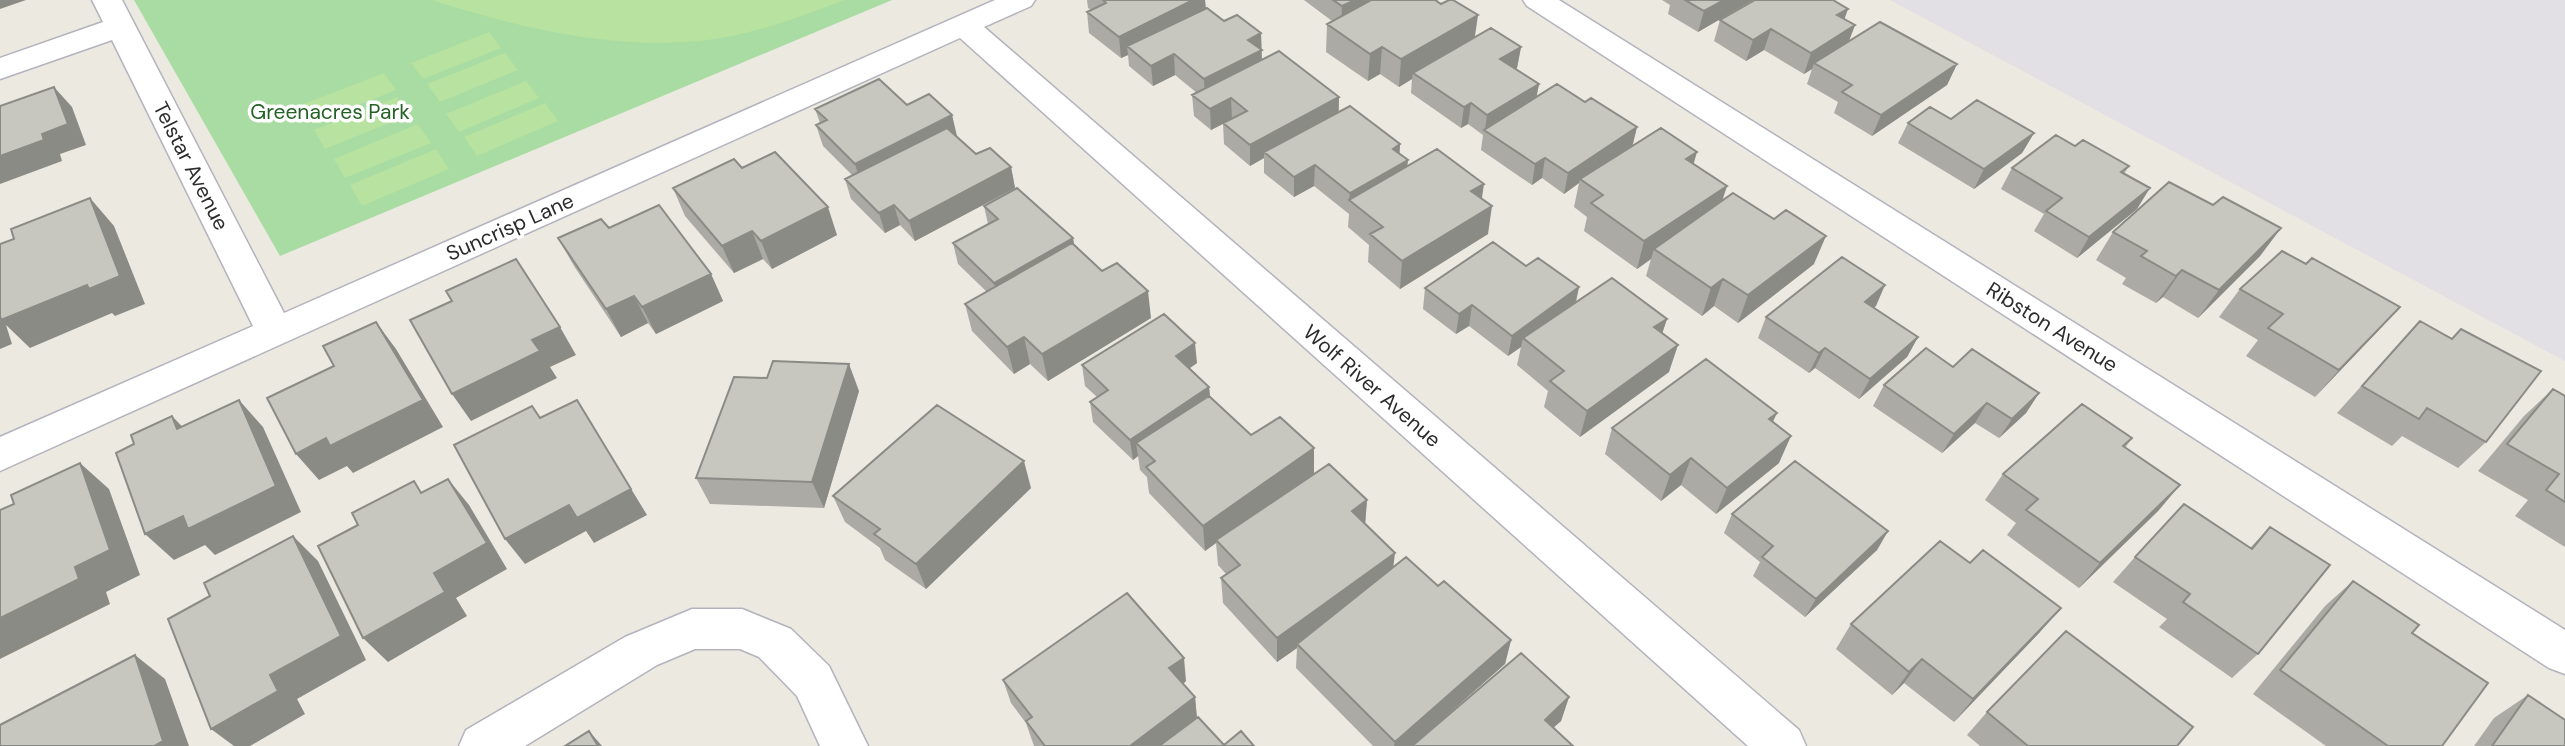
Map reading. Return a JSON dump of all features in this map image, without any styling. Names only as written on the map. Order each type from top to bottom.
[{"type":"street","name":"Suncrisp Lane","points":[[0,455],[1020,0]]},
{"type":"street","name":"Ribston Avenue","points":[[1538,0],[2565,654]]},
{"type":"street","points":[[0,69],[113,13]]},
{"type":"street","name":"Telstar Avenue","points":[[113,13],[275,332]]},
{"type":"street","name":"Wolf River Avenue","points":[[963,25],[1782,746]]},
{"type":"street","points":[[483,746],[641,651],[692,629],[742,629],[775,643],[813,681],[844,746]]},
{"type":"shaded area","points":[[1890,0],[2565,0],[2565,361]]},
{"type":"green space","name":"Greenacres Park","points":[[134,0],[892,0],[280,256]]},
{"type":"green space","points":[[431,0],[845,0],[746,33],[706,40],[653,43],[556,33]]},
{"type":"green space","points":[[489,32],[501,48],[423,79],[411,63]]},
{"type":"green space","points":[[505,53],[518,70],[440,102],[427,84]]},
{"type":"green space","points":[[384,73],[396,90],[312,124],[301,105]]},
{"type":"green space","points":[[526,81],[539,98],[459,132],[446,114]]},
{"type":"green space","points":[[397,97],[409,115],[325,149],[314,130]]},
{"type":"green space","points":[[545,103],[558,121],[477,156],[464,137]]},
{"type":"green space","points":[[418,124],[431,143],[345,178],[334,159]]},
{"type":"green space","points":[[436,149],[449,169],[362,206],[350,185]]},
{"type":"building","points":[[1103,0],[1193,0],[1119,37],[1087,12],[1106,3]]},
{"type":"building","points":[[1333,0],[1355,0],[1342,6]]},
{"type":"building","points":[[1371,0],[1435,0],[1441,4],[1453,0],[1478,15],[1401,59],[1382,47],[1370,54],[1327,24]]},
{"type":"building","points":[[1685,0],[1724,0],[1704,11]]},
{"type":"building","points":[[1755,0],[1833,0],[1848,9],[1837,15],[1855,25],[1811,53],[1771,29],[1753,40],[1720,20]]},
{"type":"building","points":[[1207,8],[1224,21],[1237,15],[1261,33],[1248,40],[1262,50],[1204,79],[1174,54],[1151,66],[1127,46]]},
{"type":"building","points":[[1880,22],[1957,64],[1881,115],[1842,92],[1852,85],[1814,63]]},
{"type":"building","points":[[1491,28],[1521,47],[1500,59],[1539,84],[1487,115],[1471,103],[1464,107],[1413,73]]},
{"type":"building","points":[[1279,51],[1339,97],[1250,145],[1223,123],[1247,111],[1231,98],[1210,109],[1192,95]]},
{"type":"building","points":[[879,79],[907,105],[929,94],[952,115],[855,164],[816,125],[827,120],[815,109]]},
{"type":"building","points":[[1557,84],[1585,102],[1591,98],[1637,127],[1568,173],[1545,158],[1535,164],[1484,130]]},
{"type":"building","points":[[54,87],[68,124],[42,134],[44,140],[0,156],[0,106]]},
{"type":"building","points":[[1977,100],[2034,133],[1984,169],[1908,123],[1930,107],[1951,119]]},
{"type":"building","points":[[1350,106],[1400,144],[1393,149],[1408,160],[1350,193],[1315,165],[1294,177],[1264,152]]},
{"type":"building","points":[[947,128],[976,154],[990,148],[1011,167],[909,221],[894,205],[879,213],[845,179]]},
{"type":"building","points":[[1661,128],[1697,152],[1686,159],[1727,186],[1644,241],[1591,203],[1603,195],[1580,179]]},
{"type":"building","points":[[2056,135],[2075,146],[2083,140],[2129,166],[2121,172],[2150,188],[2089,237],[2046,211],[2062,198],[2012,168]]},
{"type":"building","points":[[1437,149],[1484,184],[1471,191],[1492,206],[1402,261],[1370,234],[1383,227],[1349,200]]},
{"type":"building","points":[[775,152],[828,207],[761,241],[752,231],[722,246],[673,188],[734,159],[742,168]]},
{"type":"building","points":[[2169,182],[2213,205],[2223,197],[2281,228],[2219,290],[2182,270],[2176,276],[2141,256],[2147,251],[2113,232]]},
{"type":"building","points":[[1017,188],[1073,238],[994,283],[953,243],[998,219],[984,206]]},
{"type":"building","points":[[1733,193],[1774,219],[1786,210],[1826,236],[1748,295],[1723,279],[1711,288],[1654,249]]},
{"type":"building","points":[[90,198],[120,276],[89,289],[87,285],[1,320],[0,244],[14,239],[11,229]]},
{"type":"building","points":[[659,205],[711,274],[642,307],[634,296],[606,309],[558,238],[601,219],[609,228]]},
{"type":"building","points":[[1493,242],[1526,266],[1538,258],[1579,287],[1512,336],[1472,305],[1459,314],[1425,288]]},
{"type":"building","points":[[1072,243],[1102,271],[1117,263],[1148,291],[1042,354],[1024,337],[1007,347],[965,304]]},
{"type":"building","points":[[2282,251],[2306,264],[2312,258],[2400,307],[2339,370],[2268,328],[2283,314],[2240,289]]},
{"type":"building","points":[[1842,257],[1885,285],[1865,302],[1918,337],[1870,379],[1825,348],[1819,353],[1766,317]]},
{"type":"building","points":[[516,259],[560,327],[532,340],[540,351],[452,394],[410,320],[452,301],[446,291]]},
{"type":"building","points":[[1612,278],[1667,319],[1654,327],[1678,345],[1587,411],[1550,381],[1564,371],[1523,338]]},
{"type":"building","points":[[1164,314],[1195,343],[1176,356],[1209,387],[1130,440],[1090,402],[1108,390],[1082,365]]},
{"type":"building","points":[[2420,321],[2452,339],[2461,329],[2541,371],[2486,442],[2427,408],[2419,419],[2362,386]]},
{"type":"building","points":[[376,322],[423,400],[330,446],[326,438],[296,454],[267,398],[334,366],[323,346]]},
{"type":"building","points":[[1926,348],[1953,367],[1972,349],[2039,393],[2012,419],[1987,403],[1954,434],[1884,385]]},
{"type":"building","points":[[1706,359],[1777,413],[1769,419],[1791,436],[1727,488],[1691,458],[1670,475],[1612,428]]},
{"type":"building","points":[[773,361],[849,364],[812,482],[696,478],[734,377],[767,378]]},
{"type":"building","points":[[2553,389],[2565,396],[2565,502],[2546,490],[2559,474],[2507,444]]},
{"type":"building","points":[[1209,396],[1251,435],[1280,417],[1314,448],[1203,526],[1146,467],[1155,461],[1136,443]]},
{"type":"building","points":[[239,400],[276,486],[188,529],[183,516],[145,534],[116,453],[134,444],[131,435],[172,416],[177,429]]},
{"type":"building","points":[[577,400],[631,489],[577,518],[569,505],[505,539],[454,445],[532,406],[540,418]]},
{"type":"building","points":[[2082,404],[2132,438],[2123,446],[2180,485],[2100,563],[2026,510],[2038,499],[2003,474]]},
{"type":"building","points":[[937,405],[1024,461],[916,564],[874,534],[880,529],[833,496]]},
{"type":"building","points":[[1795,461],[1888,531],[1816,599],[1762,557],[1773,546],[1732,514]]},
{"type":"building","points":[[80,463],[110,550],[75,567],[79,579],[0,618],[0,510],[14,504],[11,495]]},
{"type":"building","points":[[1329,464],[1367,500],[1352,511],[1395,553],[1277,638],[1221,578],[1240,565],[1216,540]]},
{"type":"building","points":[[448,479],[487,543],[434,573],[445,592],[363,638],[318,546],[358,525],[352,513],[414,481],[421,493]]},
{"type":"building","points":[[2184,504],[2252,549],[2270,527],[2330,565],[2258,654],[2183,602],[2190,594],[2135,557]]},
{"type":"building","points":[[293,536],[341,636],[270,675],[278,691],[211,729],[168,619],[210,596],[204,583]]},
{"type":"building","points":[[1940,541],[1970,563],[1983,550],[2061,608],[1973,699],[1922,659],[1909,672],[1851,624]]},
{"type":"building","points":[[1406,557],[1438,586],[1444,581],[1511,640],[1395,742],[1297,644]]},
{"type":"building","points":[[2353,581],[2419,625],[2412,633],[2488,683],[2442,746],[2388,746],[2280,670]]},
{"type":"building","points":[[1127,593],[1184,658],[1169,668],[1195,697],[1130,746],[1045,746],[1026,721],[1032,717],[1003,680]]},
{"type":"building","points":[[2066,631],[2193,727],[2177,746],[2028,746],[1987,712]]},
{"type":"building","points":[[1521,653],[1569,697],[1545,720],[1573,746],[1412,746]]},
{"type":"building","points":[[135,655],[163,741],[154,746],[0,746],[0,725]]},
{"type":"building","points":[[2528,695],[2565,720],[2565,746],[2492,746]]},
{"type":"building","points":[[1198,717],[1224,745],[1241,731],[1254,746],[1159,746]]},
{"type":"building","points":[[589,731],[598,746],[565,746]]}]
